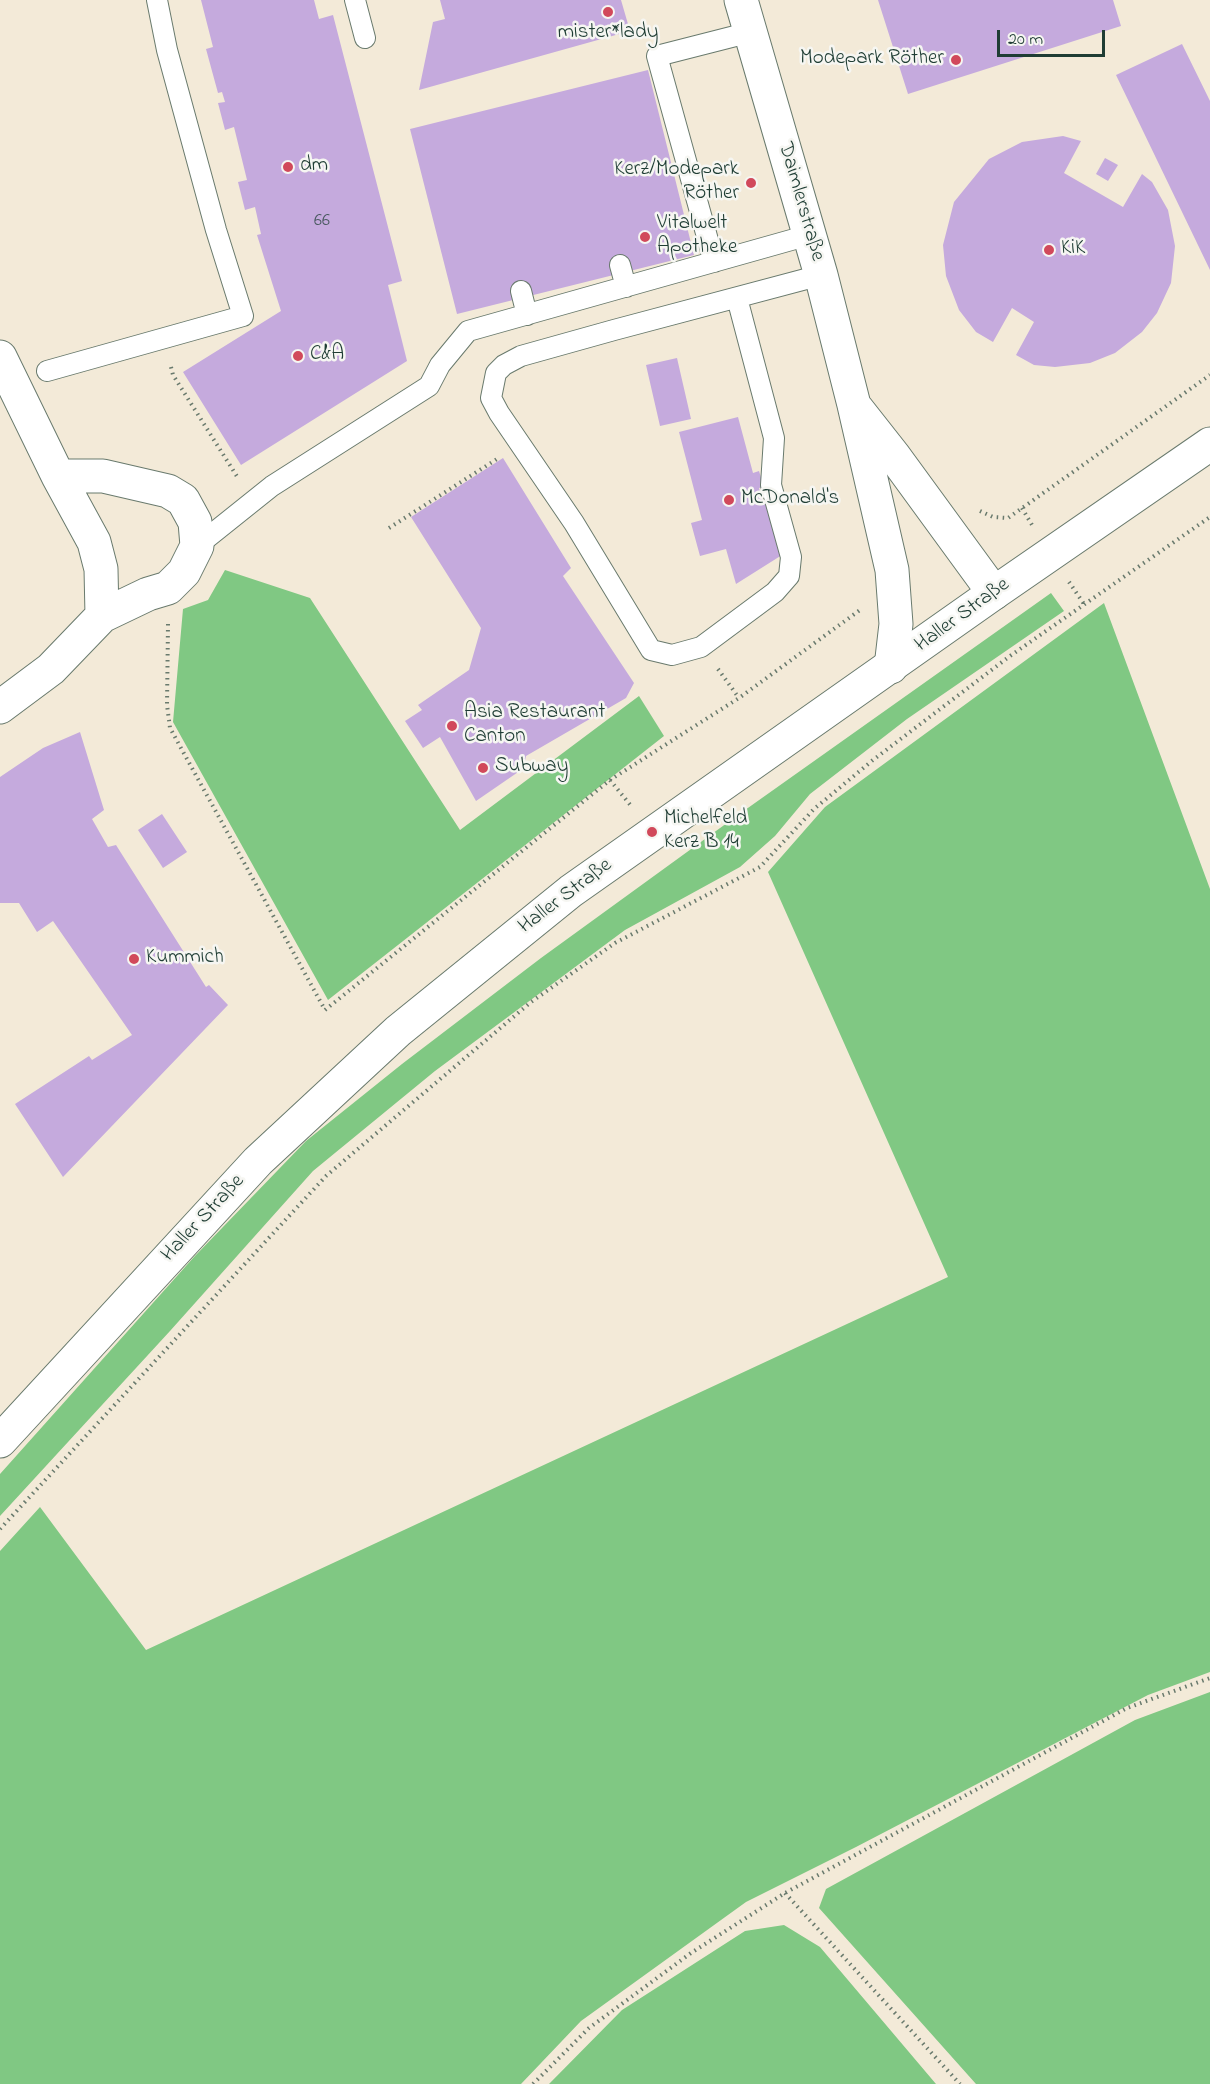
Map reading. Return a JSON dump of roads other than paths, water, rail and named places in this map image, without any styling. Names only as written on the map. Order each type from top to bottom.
[{"type":"street","name":"Daimlerstraße","points":[[741,0],[821,275],[892,570],[896,624],[891,667]]},
{"type":"street","points":[[0,357],[58,476],[94,542],[101,569],[102,616]]},
{"type":"street","name":"Daimlerstraße","points":[[854,405],[994,593]]},
{"type":"street","name":"Haller Straße","points":[[0,1441],[258,1161],[398,1031],[571,891],[1210,444]]},
{"type":"street","points":[[0,707],[51,669],[102,616],[148,594],[168,588],[184,572],[197,546],[195,522],[183,500],[168,491],[103,476],[58,476]]},
{"type":"lane","points":[[47,371],[243,316],[213,219],[167,50],[157,0]]},
{"type":"lane","points":[[356,0],[365,38]]},
{"type":"lane","points":[[714,262],[657,56],[751,32]]},
{"type":"lane","points":[[197,546],[272,486],[429,386],[440,365],[468,331],[809,235]]},
{"type":"lane","points":[[620,265],[626,287]]},
{"type":"lane","points":[[737,298],[774,438],[771,484],[791,557],[789,576],[775,592],[701,647],[672,655],[651,650],[574,524],[499,413],[491,398],[496,373],[504,365],[521,356],[821,275]]},
{"type":"lane","points":[[521,291],[527,315]]},
{"type":"place","name":"mister*lady","points":[[608,12]]},
{"type":"place","name":"Modepark Röther","points":[[956,60]]},
{"type":"place","name":"dm","points":[[288,167]]},
{"type":"place","name":"Kerz/Modepark Röther","points":[[751,183]]},
{"type":"place","name":"Vitalwelt Apotheke","points":[[645,237]]},
{"type":"place","name":"KiK","points":[[1049,250]]},
{"type":"place","name":"C&A","points":[[298,356]]},
{"type":"place","name":"McDonald's","points":[[729,500]]},
{"type":"place","name":"Asia Restaurant Canton","points":[[452,726]]},
{"type":"place","name":"Subway","points":[[483,768]]},
{"type":"place","name":"Michelfeld Kerz B 14","points":[[652,832]]},
{"type":"place","name":"Kummich","points":[[134,959]]}]
